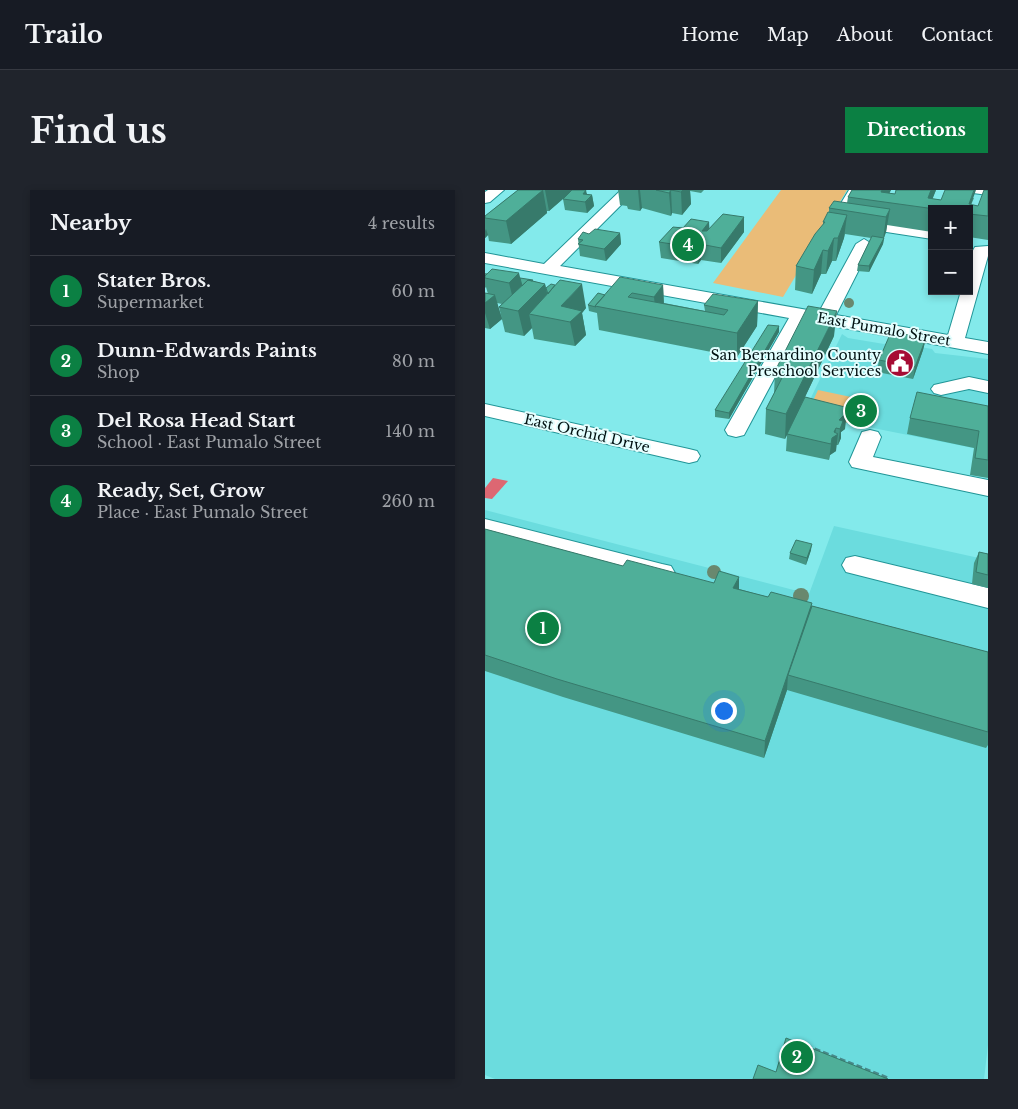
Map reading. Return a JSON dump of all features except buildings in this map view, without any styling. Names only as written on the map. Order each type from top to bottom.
[{"type":"street","points":[[485,199],[497,190]]},
{"type":"street","points":[[548,270],[629,190]]},
{"type":"street","points":[[855,190],[840,218],[846,222],[928,233]]},
{"type":"street","points":[[978,190],[988,191]]},
{"type":"street","points":[[973,241],[988,243]]},
{"type":"street","points":[[825,319],[864,244]]},
{"type":"street","points":[[955,342],[979,289],[981,250],[988,251]]},
{"type":"street","name":"East Pumalo Street","points":[[485,258],[988,348]]},
{"type":"street","points":[[736,430],[800,314]]},
{"type":"street","points":[[941,389],[969,383],[988,387]]},
{"type":"street","name":"East Orchid Drive","points":[[485,410],[689,456]]},
{"type":"street","points":[[870,437],[861,462],[988,488]]},
{"type":"street","points":[[485,528],[688,579]]},
{"type":"street","points":[[855,565],[988,598]]},
{"type":"path","points":[[807,1046],[889,1079]]},
{"type":"path","points":[[843,1068],[844,1061]]},
{"type":"shaded area","points":[[781,190],[847,190],[783,297],[713,283]]},
{"type":"shaded area","points":[[842,334],[848,338],[884,344],[890,342],[932,349],[935,353],[988,359],[988,451],[803,414]]},
{"type":"shaded area","points":[[818,390],[870,401],[860,425],[824,418],[811,405]]},
{"type":"shaded area","points":[[493,478],[508,481],[492,499],[485,498],[485,488]]},
{"type":"shaded area","points":[[485,510],[809,594],[834,526],[988,560],[988,1045],[984,1079],[495,1079],[485,1075]]},
{"type":"place","name":"Ready, Set, Grow","points":[[688,245]]},
{"type":"place","name":"San Bernardino County Preschool Services","points":[[900,363]]},
{"type":"place","name":"Del Rosa Head Start","points":[[861,411]]},
{"type":"place","name":"Stater Bros.","points":[[543,628]]},
{"type":"place","name":"Dunn-Edwards Paints","points":[[797,1057]]}]
